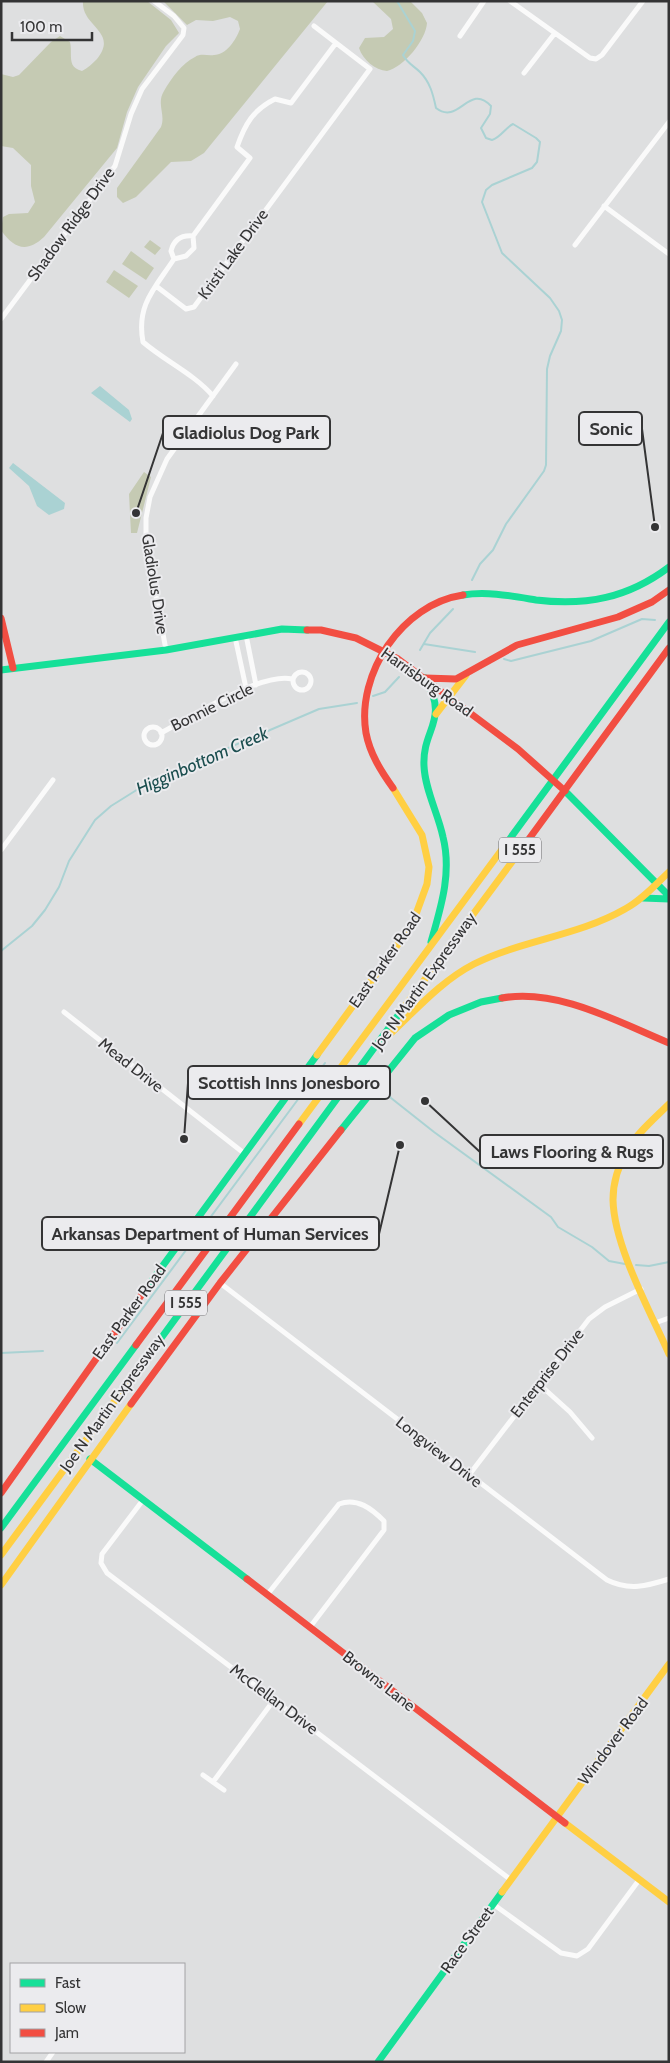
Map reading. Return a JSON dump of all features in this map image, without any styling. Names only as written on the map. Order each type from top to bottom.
[{"type":"main road","name":"East Parker Road","points":[[1,1493],[93,1361],[412,925],[424,903],[429,881],[430,862],[424,836],[374,757],[364,723],[365,702],[370,681],[384,651],[395,636],[417,615],[448,599],[472,594],[577,603],[618,596],[644,584],[669,567]]},
{"type":"main road","points":[[429,948],[445,893],[447,866],[444,844],[424,766],[426,741],[434,716],[436,700],[425,678],[456,679],[517,645],[618,617],[652,602],[669,590]]},
{"type":"main road","points":[[1,618],[13,668]]},
{"type":"main road","name":"Joe N Martin Expressway","points":[[1,1528],[669,622]]},
{"type":"main road","name":"Harrisburg Road","points":[[1,670],[166,650],[282,629],[321,630],[356,638],[384,651],[425,678],[530,759],[582,806],[669,897]]},
{"type":"main road","name":"Joe N Martin Expressway","points":[[1,1555],[669,648]]},
{"type":"main road","points":[[434,716],[470,672]]},
{"type":"main road","points":[[372,1052],[431,995],[460,972],[502,954],[585,927],[625,909],[643,898],[669,872]]},
{"type":"main road","points":[[643,898],[669,897]]},
{"type":"main road","points":[[1,1585],[90,1459],[220,1284],[404,1049],[437,1020],[472,1004],[504,996],[540,996],[567,1002],[669,1043]]},
{"type":"main road","points":[[669,1104],[645,1127],[627,1151],[619,1168],[613,1200],[616,1226],[669,1354]]},
{"type":"main road","name":"Browns Lane","points":[[90,1459],[669,1902]]},
{"type":"main road","name":"Windover Road","points":[[557,1817],[669,1664]]},
{"type":"main road","name":"Race Street","points":[[378,2062],[557,1817]]},
{"type":"street","name":"Shadow Ridge Drive","points":[[1,320],[115,166],[131,114],[142,89],[183,36],[184,28],[174,16],[154,1]]},
{"type":"street","points":[[460,36],[484,1]]},
{"type":"street","points":[[510,1],[590,58],[596,59],[602,55],[641,2]]},
{"type":"street","points":[[213,396],[203,385],[178,370],[143,342],[139,324],[144,305],[174,259],[186,256],[194,248],[193,236],[250,158],[237,147],[244,127],[252,114],[262,105],[275,99],[291,103],[336,43],[314,26]]},
{"type":"street","points":[[524,73],[555,33]]},
{"type":"street","name":"Kristi Lake Drive","points":[[156,286],[186,309],[194,307],[370,69],[336,43]]},
{"type":"street","points":[[574,245],[669,122]]},
{"type":"street","points":[[604,206],[669,254]]},
{"type":"street","points":[[174,259],[171,251],[175,242],[184,235],[193,236]]},
{"type":"street","name":"Gladiolus Drive","points":[[166,650],[147,547],[148,505],[154,485],[167,459],[236,364]]},
{"type":"street","points":[[246,635],[256,685]]},
{"type":"street","points":[[235,637],[246,688]]},
{"type":"street","name":"Bonnie Circle","points":[[161,733],[246,688],[284,677],[292,679]]},
{"type":"street","points":[[1,850],[52,780]]},
{"type":"street","name":"Mead Drive","points":[[64,1012],[245,1154]]},
{"type":"street","name":"Longview Drive","points":[[220,1284],[612,1583],[631,1588],[644,1587],[669,1579]]},
{"type":"street","name":"Enterprise Drive","points":[[469,1475],[589,1319],[605,1307],[641,1289]]},
{"type":"street","points":[[655,1322],[669,1318]]},
{"type":"street","points":[[539,1384],[570,1412],[592,1438]]},
{"type":"street","name":"McClellan Drive","points":[[143,1500],[102,1554],[101,1563],[104,1569],[511,1880]]},
{"type":"street","points":[[266,1595],[339,1504],[349,1501],[357,1502],[373,1512],[384,1521],[384,1530],[310,1627]]},
{"type":"street","points":[[214,1782],[274,1700]]},
{"type":"street","points":[[204,1775],[224,1790]]},
{"type":"street","points":[[493,1904],[560,1954],[578,1956],[588,1949],[639,1880]]},
{"type":"green space","points":[[83,1],[147,1],[171,20],[179,33],[166,46],[138,87],[127,112],[117,148],[44,237],[32,245],[21,247],[11,241],[1,230],[3,217],[9,214],[28,213],[35,202],[31,186],[31,165],[13,148],[1,146],[1,74],[13,77],[19,75],[51,42],[60,36],[70,42],[71,60],[77,69],[82,71],[92,64],[103,50],[104,42],[98,29],[87,17]]},
{"type":"green space","points":[[163,1],[328,1],[204,153],[191,161],[171,162],[136,197],[123,203],[117,197],[117,188],[161,127],[161,100],[170,81],[181,67],[195,57],[218,54],[226,50],[236,38],[240,29],[238,21],[230,17],[213,21],[196,20],[187,25]]},
{"type":"green space","points":[[372,1],[410,1],[422,13],[427,23],[423,37],[413,52],[407,59],[387,71],[378,69],[370,64],[363,57],[359,48],[365,38],[384,37],[393,29],[391,19]]},
{"type":"green space","points":[[150,240],[161,248],[155,255],[144,247]]},
{"type":"green space","points":[[131,251],[154,268],[146,280],[122,264]]},
{"type":"green space","points":[[114,270],[138,286],[129,298],[106,282]]},
{"type":"green space","points":[[144,472],[151,477],[137,533],[131,533],[129,494]]},
{"type":"water","points":[[100,386],[129,410],[132,419],[130,422],[91,393]]},
{"type":"water","points":[[13,463],[65,503],[64,509],[49,515],[37,506],[29,486],[9,468]]},
{"type":"waterway","points":[[397,1],[415,31],[413,41],[403,55],[429,84],[436,108],[444,112],[451,112],[470,101],[476,99],[483,100],[491,106],[490,114],[481,128],[486,138],[495,139],[513,124],[540,142],[537,162],[532,168],[492,185],[486,190],[482,202],[502,253],[550,298],[559,311],[562,320],[561,331],[550,356],[547,369],[546,465],[544,471],[506,524],[493,550],[480,564],[472,580]]},
{"type":"waterway","points":[[420,650],[430,633],[453,609]]},
{"type":"waterway","name":"Higginbottom Creek","points":[[504,659],[511,661],[591,641],[642,619],[655,620]]},
{"type":"waterway","name":"Higginbottom Creek","points":[[424,644],[475,652]]},
{"type":"waterway","name":"Higginbottom Creek","points":[[373,696],[385,692],[399,677]]},
{"type":"waterway","name":"Higginbottom Creek","points":[[1,951],[32,926],[45,910],[59,887],[69,861],[95,820],[111,806],[151,781],[319,709],[357,703]]},
{"type":"waterway","points":[[117,1343],[325,1063]]},
{"type":"waterway","points":[[383,1087],[391,1098],[434,1132],[551,1217],[558,1227],[592,1247],[609,1261],[625,1264]]},
{"type":"waterway","points":[[636,1265],[649,1266],[669,1262]]},
{"type":"waterway","points":[[1,1353],[43,1351]]},
{"type":"traffic: fast","points":[[463,595],[490,594],[554,602],[589,600],[622,593],[654,578],[669,567]]},
{"type":"traffic: fast","points":[[506,844],[669,622]]},
{"type":"traffic: fast","points":[[1,670],[166,650],[282,629],[307,630]]},
{"type":"traffic: fast","points":[[425,678],[435,705],[433,724],[424,753],[425,775],[443,837],[446,864],[444,890],[431,942]]},
{"type":"traffic: fast","points":[[565,791],[669,896]]},
{"type":"traffic: fast","points":[[643,898],[669,899]]},
{"type":"traffic: fast","points":[[341,1130],[415,1038],[449,1015],[481,1002],[502,998]]},
{"type":"traffic: fast","points":[[159,1341],[402,1010]]},
{"type":"traffic: fast","points":[[145,1290],[317,1055]]},
{"type":"traffic: fast","points":[[1,1528],[136,1345]]},
{"type":"traffic: fast","points":[[90,1459],[247,1579]]},
{"type":"traffic: fast","points":[[378,2062],[502,1892]]},
{"type":"traffic: slow","points":[[436,714],[466,675]]},
{"type":"traffic: slow","points":[[317,1055],[412,925],[427,884],[429,867],[422,835],[393,788]]},
{"type":"traffic: slow","points":[[402,1010],[526,843]]},
{"type":"traffic: slow","points":[[299,1124],[506,844]]},
{"type":"traffic: slow","points":[[389,1035],[429,996],[474,964],[511,949],[588,926],[607,918],[637,901],[669,872]]},
{"type":"traffic: slow","points":[[669,1104],[642,1131],[628,1149],[617,1173],[613,1200],[615,1218],[626,1258],[669,1354]]},
{"type":"traffic: slow","points":[[1,1555],[159,1341]]},
{"type":"traffic: slow","points":[[1,1585],[131,1404]]},
{"type":"traffic: slow","points":[[502,1892],[669,1664]]},
{"type":"traffic: slow","points":[[565,1823],[669,1902]]},
{"type":"traffic: jam","points":[[425,678],[456,679],[517,645],[618,617],[652,602],[669,590]]},
{"type":"traffic: jam","points":[[393,788],[370,748],[366,733],[365,710],[368,688],[376,666],[388,645],[403,627],[421,612],[441,601],[463,595]]},
{"type":"traffic: jam","points":[[1,618],[13,668]]},
{"type":"traffic: jam","points":[[307,630],[321,630],[356,638],[398,659],[518,749],[565,791]]},
{"type":"traffic: jam","points":[[526,843],[669,648]]},
{"type":"traffic: jam","points":[[502,998],[523,996],[566,1002],[609,1017],[669,1043]]},
{"type":"traffic: jam","points":[[136,1345],[299,1124]]},
{"type":"traffic: jam","points":[[131,1404],[220,1283],[341,1130]]},
{"type":"traffic: jam","points":[[1,1493],[145,1290]]},
{"type":"traffic: jam","points":[[247,1579],[565,1823]]},
{"type":"place","name":"Gladiolus Dog Park","points":[[136,513]]},
{"type":"place","name":"Sonic","points":[[655,527]]},
{"type":"place","name":"Laws Flooring & Rugs","points":[[425,1101]]},
{"type":"place","name":"Scottish Inns Jonesboro","points":[[184,1139]]},
{"type":"place","name":"Arkansas Department of Human Services","points":[[400,1145]]}]
